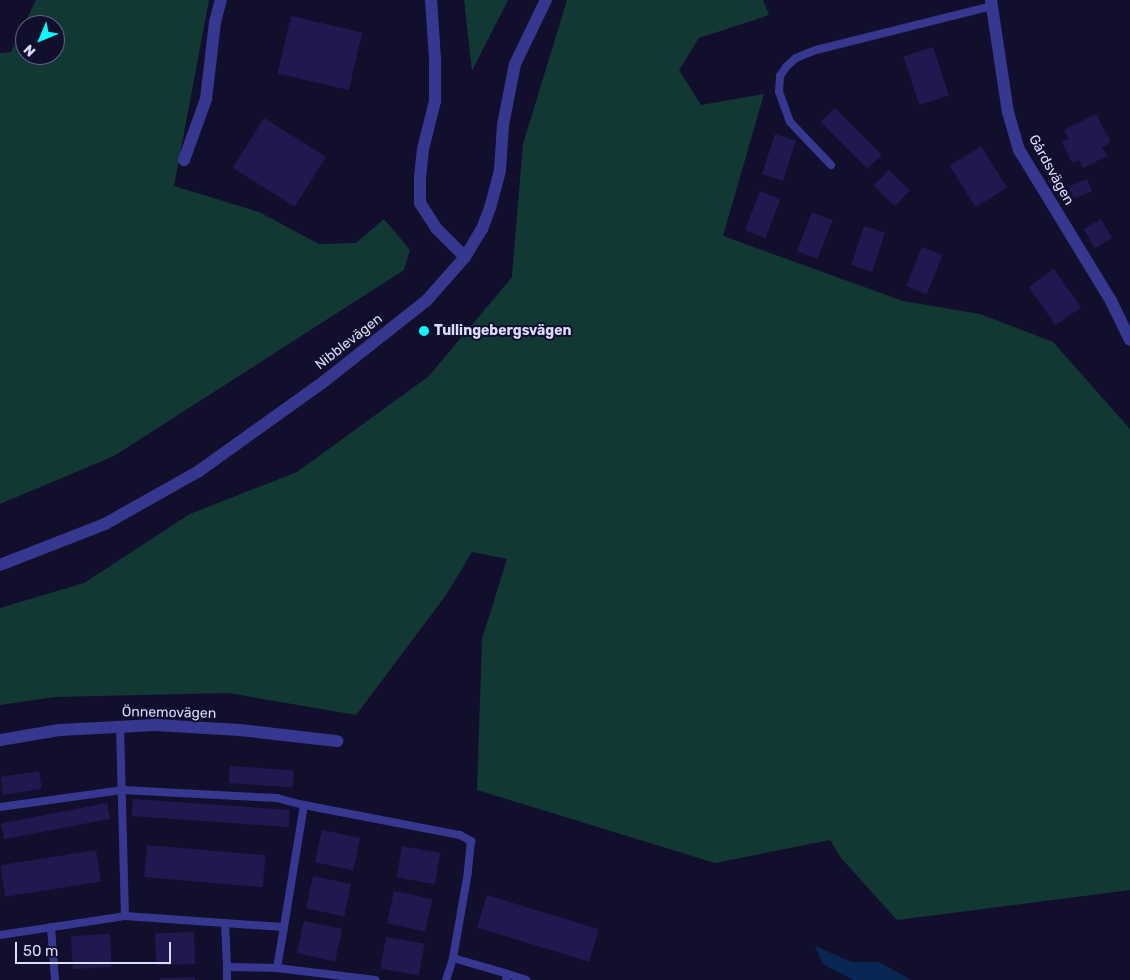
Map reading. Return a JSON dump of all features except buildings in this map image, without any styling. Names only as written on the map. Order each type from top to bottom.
[{"type":"street","points":[[184,160],[206,99],[215,22],[220,0]]},
{"type":"street","points":[[431,0],[435,59],[435,101],[423,149],[420,203],[436,228],[465,257]]},
{"type":"street","name":"Nibblevägen","points":[[0,565],[105,524],[199,471],[309,392],[427,300],[465,257],[482,229],[490,208],[500,170],[503,125],[515,64],[546,0]]},
{"type":"street","name":"Gårdsvägen","points":[[991,3],[1008,112],[1019,150],[1111,302],[1130,340]]},
{"type":"street","name":"Önnemovägen","points":[[0,740],[59,730],[155,725],[240,730],[337,741]]},
{"type":"lane","points":[[832,165],[790,122],[779,92],[780,76],[786,67],[796,58],[816,50],[991,3]]},
{"type":"lane","points":[[120,726],[125,916]]},
{"type":"lane","points":[[0,807],[122,790],[277,798],[460,835],[471,840],[468,872],[453,958],[446,980]]},
{"type":"lane","points":[[277,968],[304,804]]},
{"type":"lane","points":[[0,935],[125,916],[284,927]]},
{"type":"lane","points":[[226,923],[227,980]]},
{"type":"lane","points":[[51,927],[54,980]]},
{"type":"lane","points":[[453,958],[507,977],[526,980]]},
{"type":"lane","points":[[227,967],[277,968],[375,980]]},
{"type":"green space","points":[[36,0],[209,0],[174,186],[259,212],[319,244],[356,243],[384,219],[410,250],[404,270],[114,456],[0,504],[0,53],[11,52],[15,44],[15,65],[65,65],[65,15],[29,15]]},
{"type":"green space","points":[[464,0],[508,0],[472,71]]},
{"type":"green space","points":[[567,0],[763,0],[769,15],[699,38],[679,70],[701,105],[764,94],[723,236],[903,301],[980,314],[1053,342],[1130,429],[1130,890],[897,920],[841,858],[830,840],[715,863],[477,790],[482,639],[507,559],[472,552],[446,595],[356,715],[228,693],[55,697],[0,705],[0,608],[84,583],[190,514],[297,472],[429,376],[512,277],[523,144]]},
{"type":"water","points":[[815,946],[852,962],[879,962],[911,980],[853,980],[823,964]]},
{"type":"place","name":"Tullingebergsvägen","points":[[424,331]]}]
